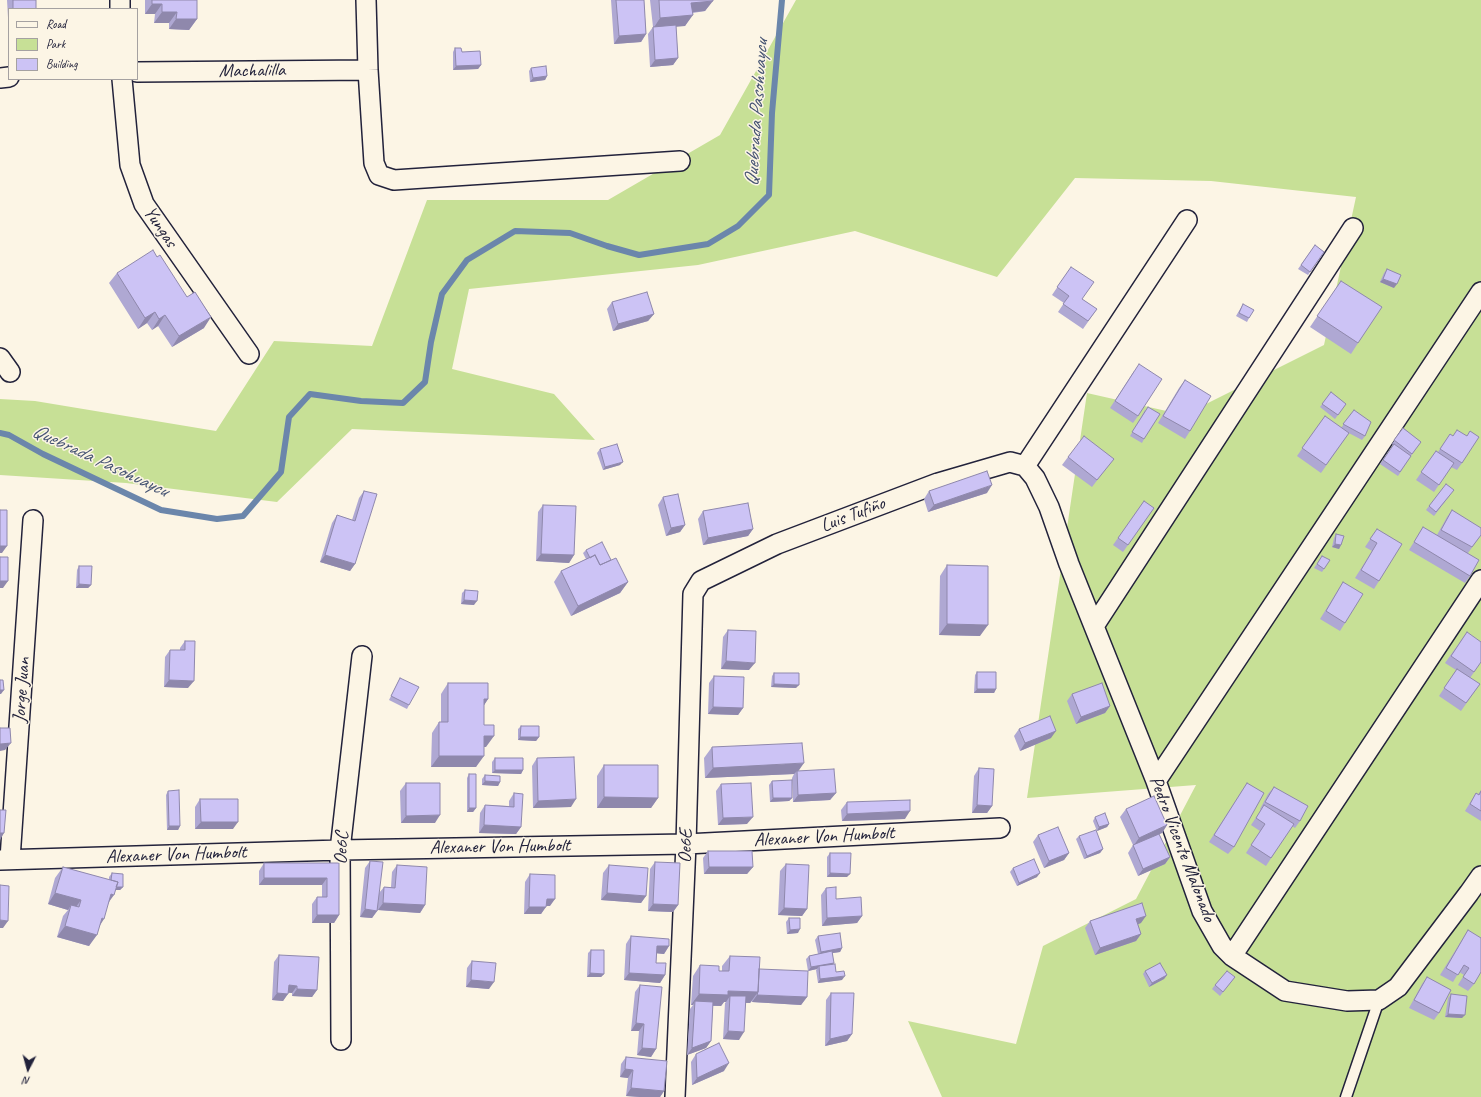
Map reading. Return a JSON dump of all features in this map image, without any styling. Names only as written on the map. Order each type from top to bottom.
[{"type":"street","points":[[366,0],[368,70],[374,163],[379,175],[394,180],[680,161]]},
{"type":"street","name":"Machalilla","points":[[138,72],[368,70]]},
{"type":"street","name":"Yungas","points":[[122,80],[130,165],[144,204],[249,354]]},
{"type":"street","points":[[1025,466],[1188,220]]},
{"type":"street","points":[[1094,626],[1353,228]]},
{"type":"street","points":[[1156,781],[1481,292]]},
{"type":"street","name":"Luis Tufiño","points":[[693,594],[701,581],[777,544],[938,483],[1010,462],[1025,466]]},
{"type":"street","name":"Pedro Vicente Malonado","points":[[1025,466],[1035,478],[1049,507],[1094,626],[1156,781],[1202,911],[1222,946],[1232,956],[1285,991],[1347,1001],[1379,1000]]},
{"type":"street","name":"Jorge Juan","points":[[5,860],[33,520]]},
{"type":"street","points":[[1232,956],[1481,580]]},
{"type":"street","name":"Oe6E","points":[[675,1097],[686,844],[693,594]]},
{"type":"street","name":"Oe6C","points":[[341,1040],[340,850],[362,656]]},
{"type":"street","name":"Alexaner Von Humbolt","points":[[5,860],[340,850],[686,844],[1000,828]]},
{"type":"street","points":[[1379,1000],[1398,987],[1470,893],[1481,876]]},
{"type":"lane","points":[[1346,1097],[1379,1000]]},
{"type":"green space","points":[[796,0],[1481,0],[1481,1097],[942,1097],[908,1021],[1016,1044],[1043,946],[1136,899],[1196,785],[1027,798],[1087,393],[1184,415],[1324,345],[1356,197],[1211,181],[1075,178],[997,277],[855,231],[698,265],[469,289],[452,369],[554,394],[595,440],[352,429],[277,502],[126,483],[0,475],[0,399],[35,401],[216,431],[274,341],[372,346],[427,200],[608,200],[720,135]]},
{"type":"building","points":[[13,0],[36,0],[36,8],[13,8]]},
{"type":"building","points":[[152,0],[197,0],[197,19],[176,19],[177,12],[162,12],[162,4],[152,4]]},
{"type":"building","points":[[616,0],[644,0],[646,34],[619,36]]},
{"type":"building","points":[[659,0],[713,1],[691,3],[693,15],[660,18]]},
{"type":"building","points":[[676,25],[678,58],[655,60],[653,27]]},
{"type":"building","points":[[455,48],[461,48],[462,52],[480,51],[481,65],[456,66]]},
{"type":"building","points":[[546,66],[547,76],[533,78],[531,68]]},
{"type":"building","points":[[1315,245],[1324,252],[1310,272],[1301,265]]},
{"type":"building","points":[[153,250],[157,257],[160,255],[187,297],[195,292],[211,317],[179,336],[165,315],[159,319],[155,312],[145,318],[117,273]]},
{"type":"building","points":[[1071,267],[1094,282],[1082,299],[1097,309],[1088,321],[1063,304],[1069,296],[1057,287]]},
{"type":"building","points":[[1387,269],[1401,275],[1397,284],[1383,279]]},
{"type":"building","points":[[1341,281],[1382,307],[1358,343],[1317,316]]},
{"type":"building","points":[[647,292],[654,314],[618,324],[612,302]]},
{"type":"building","points":[[1243,304],[1254,310],[1249,318],[1239,313]]},
{"type":"building","points":[[1139,364],[1162,379],[1138,416],[1115,401]]},
{"type":"building","points":[[1185,380],[1211,396],[1190,431],[1163,416]]},
{"type":"building","points":[[1331,392],[1346,404],[1338,415],[1322,404]]},
{"type":"building","points":[[1148,407],[1160,414],[1144,439],[1132,432]]},
{"type":"building","points":[[1354,410],[1371,422],[1365,436],[1343,424]]},
{"type":"building","points":[[1325,416],[1349,433],[1326,465],[1302,448]]},
{"type":"building","points":[[1403,428],[1421,442],[1412,454],[1394,440]]},
{"type":"building","points":[[1457,430],[1467,436],[1470,431],[1479,437],[1462,463],[1440,449],[1450,434],[1453,436]]},
{"type":"building","points":[[1084,436],[1114,459],[1097,480],[1068,457]]},
{"type":"building","points":[[617,444],[623,462],[605,467],[600,449]]},
{"type":"building","points":[[1394,444],[1411,456],[1400,472],[1383,460]]},
{"type":"building","points":[[1436,451],[1454,463],[1439,485],[1421,472]]},
{"type":"building","points":[[987,471],[992,485],[934,505],[929,491]]},
{"type":"building","points":[[1446,484],[1454,490],[1436,512],[1429,506]]},
{"type":"building","points":[[364,491],[377,494],[355,564],[325,555],[337,515],[355,521]]},
{"type":"building","points":[[678,494],[685,525],[671,528],[663,497]]},
{"type":"building","points":[[1144,501],[1154,508],[1128,545],[1118,538]]},
{"type":"building","points":[[748,503],[753,529],[708,538],[703,511]]},
{"type":"building","points":[[543,505],[576,506],[574,555],[541,554]]},
{"type":"building","points":[[0,510],[7,510],[7,546],[0,546]]},
{"type":"building","points":[[1452,510],[1481,528],[1481,535],[1472,547],[1441,530]]},
{"type":"building","points":[[1423,527],[1479,560],[1470,576],[1414,542]]},
{"type":"building","points":[[1377,529],[1402,544],[1379,581],[1361,570],[1377,543],[1370,539]]},
{"type":"building","points":[[1336,534],[1344,536],[1341,545],[1335,544]]},
{"type":"building","points":[[602,542],[611,560],[600,565],[595,555],[590,558],[586,550]]},
{"type":"building","points":[[595,555],[600,565],[616,558],[628,582],[578,606],[561,571]]},
{"type":"building","points":[[1322,556],[1330,560],[1324,569],[1317,564]]},
{"type":"building","points":[[0,557],[8,557],[8,581],[0,581]]},
{"type":"building","points":[[947,565],[988,566],[988,625],[947,624]]},
{"type":"building","points":[[79,566],[92,566],[91,585],[79,584]]},
{"type":"building","points":[[1343,582],[1363,594],[1345,623],[1326,611]]},
{"type":"building","points":[[465,590],[478,591],[477,601],[464,600]]},
{"type":"building","points":[[728,630],[756,631],[755,663],[726,661]]},
{"type":"building","points":[[1467,632],[1481,642],[1481,662],[1474,672],[1451,656]]},
{"type":"building","points":[[185,641],[195,641],[194,681],[169,680],[170,650],[185,650]]},
{"type":"building","points":[[1457,669],[1480,684],[1466,703],[1444,688]]},
{"type":"building","points":[[977,672],[996,672],[996,689],[977,689]]},
{"type":"building","points":[[774,673],[799,673],[799,685],[774,684]]},
{"type":"building","points":[[714,676],[744,677],[743,708],[713,707]]},
{"type":"building","points":[[400,678],[419,687],[409,705],[391,696]]},
{"type":"building","points":[[0,680],[3,680],[4,690],[0,690]]},
{"type":"building","points":[[448,683],[488,683],[488,699],[484,699],[484,725],[494,725],[494,736],[484,736],[484,756],[439,756],[439,722],[448,722]]},
{"type":"building","points":[[1102,683],[1110,706],[1081,717],[1072,694]]},
{"type":"building","points":[[1050,716],[1056,731],[1025,743],[1019,729]]},
{"type":"building","points":[[521,726],[539,726],[539,737],[520,737]]},
{"type":"building","points":[[0,728],[10,728],[11,743],[0,744]]},
{"type":"building","points":[[802,743],[804,763],[713,768],[712,747]]},
{"type":"building","points":[[574,757],[576,799],[538,801],[537,758]]},
{"type":"building","points":[[495,758],[523,758],[523,770],[495,770]]},
{"type":"building","points":[[604,765],[658,765],[658,798],[604,797]]},
{"type":"building","points":[[979,768],[994,769],[992,806],[977,805]]},
{"type":"building","points":[[834,769],[836,793],[798,795],[797,771]]},
{"type":"building","points":[[469,774],[476,774],[476,808],[469,808]]},
{"type":"building","points":[[485,775],[500,776],[500,782],[485,781]]},
{"type":"building","points":[[792,780],[792,798],[773,798],[772,781]]},
{"type":"building","points":[[406,783],[440,783],[440,815],[406,816]]},
{"type":"building","points":[[751,783],[753,817],[723,818],[721,784]]},
{"type":"building","points":[[1247,783],[1264,793],[1234,847],[1214,835]]},
{"type":"building","points":[[1274,787],[1308,806],[1300,821],[1265,802]]},
{"type":"building","points":[[179,790],[180,826],[169,826],[168,791]]},
{"type":"building","points":[[1481,791],[1481,811],[1470,804],[1476,793],[1479,795]]},
{"type":"building","points":[[514,793],[523,794],[521,827],[484,825],[485,805],[514,807]]},
{"type":"building","points":[[1154,796],[1167,825],[1139,838],[1126,809]]},
{"type":"building","points":[[200,799],[238,799],[238,822],[201,822]]},
{"type":"building","points":[[910,800],[910,811],[847,814],[847,802]]},
{"type":"building","points":[[1264,805],[1294,824],[1271,858],[1251,845],[1265,824],[1256,818]]},
{"type":"building","points":[[0,810],[6,810],[4,833],[0,833]]},
{"type":"building","points":[[1105,813],[1109,824],[1099,827],[1095,817]]},
{"type":"building","points":[[1058,827],[1069,853],[1049,861],[1038,835]]},
{"type":"building","points":[[1096,830],[1103,849],[1087,856],[1079,836]]},
{"type":"building","points":[[1159,834],[1170,857],[1143,869],[1133,845]]},
{"type":"building","points":[[708,851],[752,851],[753,867],[709,867]]},
{"type":"building","points":[[830,853],[851,853],[850,874],[830,873]]},
{"type":"building","points":[[1034,859],[1040,873],[1019,883],[1013,868]]},
{"type":"building","points":[[370,861],[383,862],[377,911],[365,909]]},
{"type":"building","points":[[655,862],[680,863],[678,905],[653,904]]},
{"type":"building","points":[[264,863],[339,863],[339,915],[317,915],[317,897],[327,897],[327,878],[264,878]]},
{"type":"building","points":[[786,864],[809,865],[807,909],[784,908]]},
{"type":"building","points":[[397,865],[427,867],[425,905],[383,903],[384,887],[395,888]]},
{"type":"building","points":[[609,865],[648,868],[646,896],[607,893]]},
{"type":"building","points":[[63,867],[118,882],[114,895],[111,894],[104,919],[102,918],[97,935],[65,926],[71,905],[79,907],[81,900],[55,893]]},
{"type":"building","points":[[112,873],[123,874],[123,887],[116,887],[118,882],[111,880]]},
{"type":"building","points":[[530,874],[555,875],[555,899],[547,899],[546,907],[529,907]]},
{"type":"building","points":[[0,885],[9,886],[8,921],[0,920]]},
{"type":"building","points":[[836,887],[836,899],[861,897],[862,916],[827,918],[826,888]]},
{"type":"building","points":[[1142,903],[1146,916],[1136,919],[1141,934],[1100,948],[1090,921]]},
{"type":"building","points":[[789,918],[800,918],[800,929],[790,930]]},
{"type":"building","points":[[1468,930],[1481,938],[1481,972],[1474,984],[1463,977],[1469,968],[1464,965],[1458,975],[1446,968]]},
{"type":"building","points":[[840,933],[842,948],[821,952],[818,936]]},
{"type":"building","points":[[631,936],[669,939],[669,946],[657,946],[656,963],[666,963],[665,975],[629,973]]},
{"type":"building","points":[[591,950],[604,950],[604,974],[590,973]]},
{"type":"building","points":[[832,951],[834,963],[811,967],[809,956]]},
{"type":"building","points":[[279,955],[319,957],[317,990],[297,989],[297,986],[289,985],[288,994],[277,993]]},
{"type":"building","points":[[730,956],[760,957],[758,992],[728,991],[728,995],[699,994],[700,965],[719,966],[719,971],[729,971]]},
{"type":"building","points":[[472,961],[496,963],[494,982],[471,980]]},
{"type":"building","points":[[1160,963],[1167,975],[1152,983],[1145,971]]},
{"type":"building","points":[[835,964],[836,972],[844,971],[845,976],[820,979],[819,966]]},
{"type":"building","points":[[759,969],[808,971],[807,997],[757,995]]},
{"type":"building","points":[[1227,971],[1235,977],[1223,992],[1215,985]]},
{"type":"building","points":[[1427,977],[1451,990],[1439,1013],[1414,1000]]},
{"type":"building","points":[[640,985],[662,987],[656,1049],[642,1048],[644,1024],[636,1023]]},
{"type":"building","points":[[831,993],[854,993],[852,1034],[830,1039]]},
{"type":"building","points":[[1451,994],[1467,996],[1465,1015],[1448,1014]]},
{"type":"building","points":[[730,996],[746,996],[744,1032],[728,1031]]},
{"type":"building","points":[[695,1001],[713,1002],[711,1041],[692,1048]]},
{"type":"building","points":[[719,1043],[729,1063],[697,1078],[696,1054]]},
{"type":"building","points":[[626,1057],[667,1061],[664,1091],[631,1088],[633,1070],[625,1069]]},
{"type":"waterway","name":"Quebrada Pasohuaycu","points":[[0,433],[9,435],[43,454],[161,510],[217,519],[243,516],[281,472],[289,417],[310,394],[361,401],[403,403],[425,382],[431,342],[442,294],[467,260],[515,231],[570,233],[639,255],[708,244],[738,226],[769,195],[772,113],[782,0]]}]
